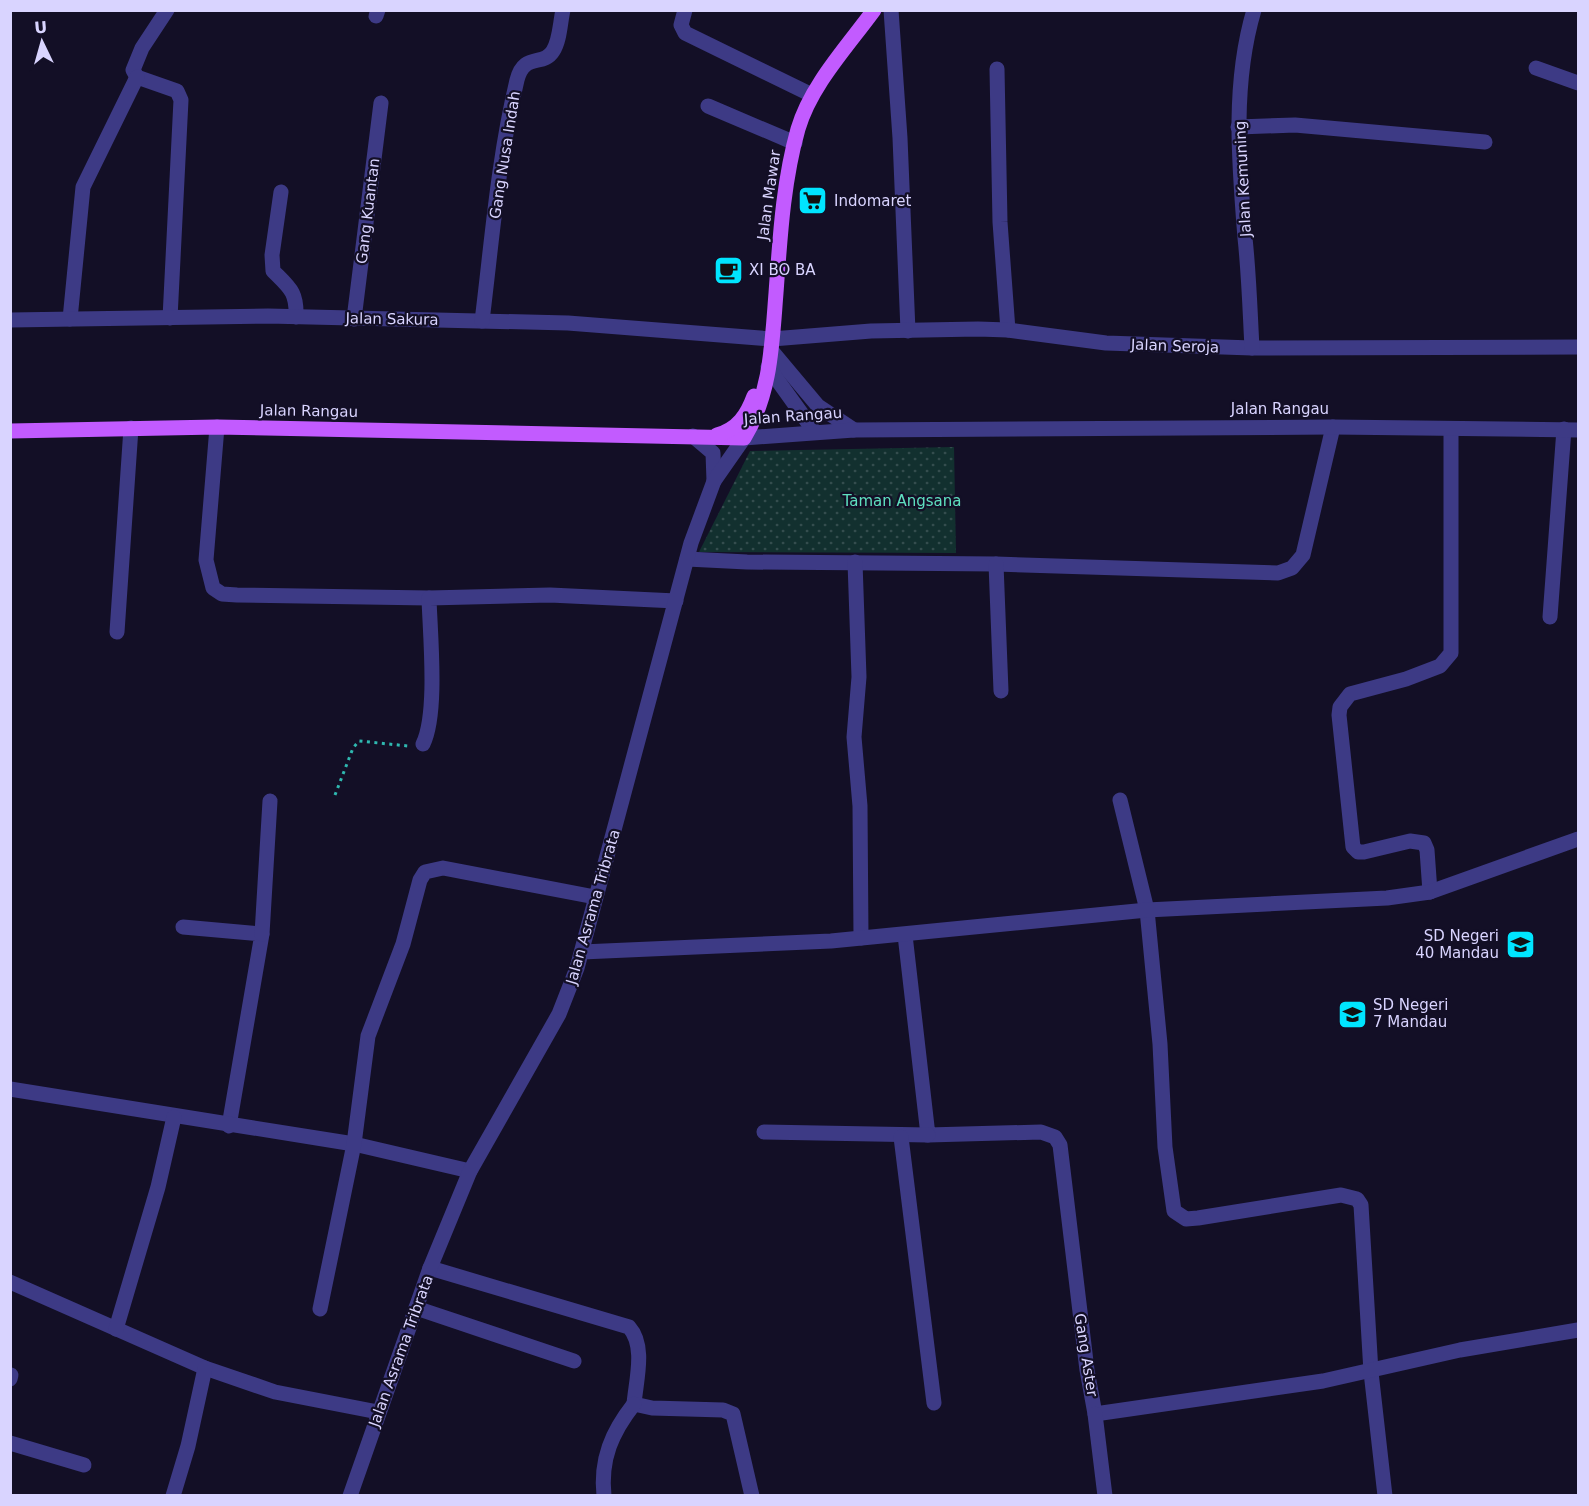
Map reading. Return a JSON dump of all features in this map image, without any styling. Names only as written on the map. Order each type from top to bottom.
[{"type":"main road","name":"Jalan Mawar","points":[[744,438],[754,422],[767,386],[782,216],[795,143],[812,96],[874,10]]},
{"type":"main road","points":[[728,434],[744,417],[762,372],[768,367]]},
{"type":"main road","name":"Jalan Rangau","points":[[10,431],[217,427],[708,437],[728,434],[744,438]]},
{"type":"street","points":[[166,10],[135,60],[133,70],[138,77],[173,89],[181,100],[170,318]]},
{"type":"street","name":"Gang Nusa Indah","points":[[482,321],[498,184],[517,80],[525,63],[544,59],[553,51],[563,10]]},
{"type":"street","points":[[685,10],[681,25],[685,33],[812,96]]},
{"type":"street","points":[[891,10],[900,138],[908,331]]},
{"type":"street","name":"Jalan Kemuning","points":[[1252,348],[1239,181],[1238,127],[1246,54],[1254,10]]},
{"type":"street","points":[[1536,68],[1578,83]]},
{"type":"street","points":[[997,69],[1000,222],[1008,330]]},
{"type":"street","points":[[70,319],[83,187],[138,77]]},
{"type":"street","name":"Gang Kuantan","points":[[354,319],[381,104]]},
{"type":"street","points":[[708,106],[795,143]]},
{"type":"street","points":[[1238,127],[1295,125],[1485,142]]},
{"type":"street","points":[[281,192],[272,255],[273,271],[290,287],[297,298],[296,317]]},
{"type":"street","name":"Jalan Sakura","points":[[10,320],[296,317],[568,323],[772,345]]},
{"type":"street","name":"Jalan Seroja","points":[[772,345],[908,331],[1008,330],[1106,344],[1252,348],[1578,347]]},
{"type":"street","points":[[772,345],[818,406],[854,430]]},
{"type":"street","points":[[768,367],[814,431]]},
{"type":"street","points":[[217,427],[206,560],[213,588],[222,594],[429,598],[550,595],[676,601]]},
{"type":"street","points":[[687,559],[996,564],[1278,573],[1292,568],[1303,555],[1311,530],[1333,427]]},
{"type":"street","name":"Jalan Rangau","points":[[744,438],[814,431],[854,430],[1333,427],[1571,429]]},
{"type":"street","points":[[117,632],[131,428]]},
{"type":"street","points":[[1430,892],[1427,850],[1424,843],[1410,841],[1364,852],[1358,852],[1353,847],[1339,715],[1340,707],[1350,694],[1406,679],[1440,666],[1451,653],[1451,429]]},
{"type":"street","points":[[1550,617],[1571,429]]},
{"type":"street","points":[[714,461],[728,434]]},
{"type":"street","points":[[693,436],[709,448],[714,461],[714,481]]},
{"type":"street","name":"Jalan Asrama Tribrata","points":[[350,1496],[430,1268],[470,1171],[559,1014],[582,952],[595,897],[628,788],[687,559],[714,481],[744,438]]},
{"type":"street","points":[[855,562],[859,677],[854,737],[860,806],[861,938]]},
{"type":"street","points":[[996,564],[1001,691]]},
{"type":"street","points":[[423,744],[429,723],[431,678],[429,598]]},
{"type":"street","points":[[1120,800],[1147,910],[1160,1044],[1165,1147],[1174,1211],[1186,1219],[1341,1195],[1357,1199],[1361,1205],[1371,1372],[1385,1496]]},
{"type":"street","points":[[229,1126],[262,934],[270,801]]},
{"type":"street","points":[[582,952],[861,938],[1147,910],[1387,898],[1430,892],[1578,839]]},
{"type":"street","points":[[320,1309],[354,1144],[368,1036],[403,944],[420,880],[425,872],[443,868],[595,897]]},
{"type":"street","points":[[183,927],[262,934]]},
{"type":"street","points":[[905,935],[928,1135]]},
{"type":"street","points":[[10,1089],[229,1126],[354,1144],[470,1171]]},
{"type":"street","points":[[116,1329],[158,1187],[174,1117]]},
{"type":"street","name":"Gang Aster","points":[[764,1132],[901,1137],[1041,1132],[1054,1137],[1060,1145],[1087,1370],[1095,1414],[1176,1404],[1371,1372],[1482,1346],[1578,1330]]},
{"type":"street","points":[[901,1137],[934,1403]]},
{"type":"street","points":[[430,1268],[629,1327],[635,1334],[639,1350],[634,1404],[616,1429],[606,1451],[604,1496]]},
{"type":"street","points":[[10,1282],[205,1368],[275,1392],[378,1412]]},
{"type":"street","points":[[416,1308],[574,1361]]},
{"type":"street","points":[[173,1496],[188,1446],[205,1368]]},
{"type":"street","points":[[634,1404],[652,1408],[723,1410],[733,1414],[752,1496]]},
{"type":"street","points":[[1095,1414],[1105,1496]]},
{"type":"street","points":[[10,1443],[84,1465]]},
{"type":"path","points":[[335,795],[353,748],[359,741],[403,746],[423,744]]},
{"type":"green space","name":"Taman Angsana","points":[[954,447],[956,553],[699,552],[750,451]]},
{"type":"place","name":"Indomaret","points":[[813,201]]},
{"type":"place","name":"XI BO BA","points":[[728,270]]},
{"type":"place","name":"SD Negeri 40 Mandau","points":[[1520,945]]},
{"type":"place","name":"SD Negeri 7 Mandau","points":[[1352,1014]]}]
